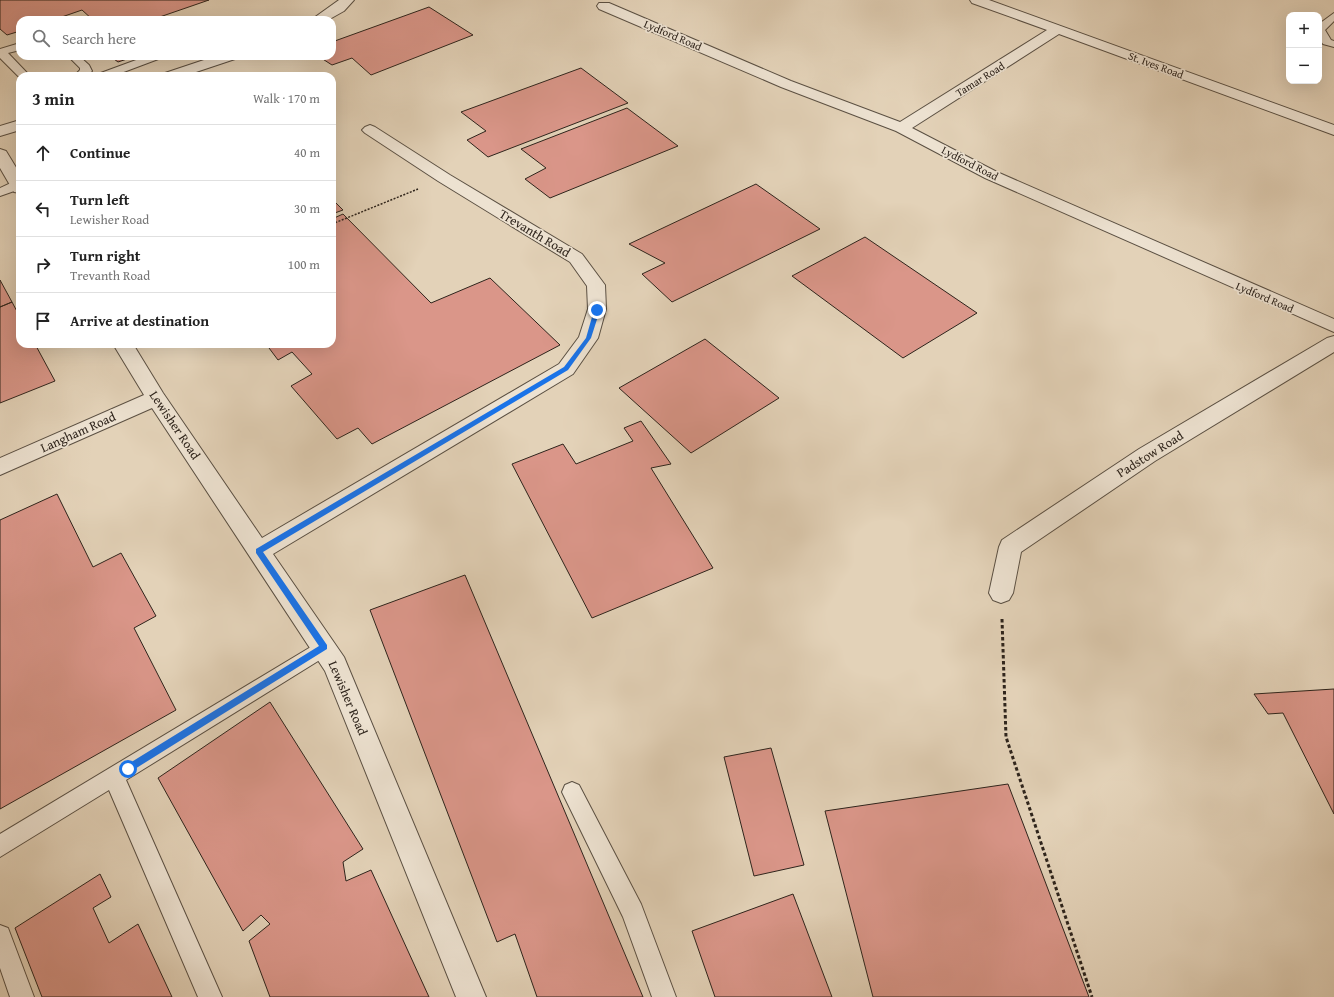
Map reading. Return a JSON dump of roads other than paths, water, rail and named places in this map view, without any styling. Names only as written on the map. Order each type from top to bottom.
[{"type":"street","points":[[325,16],[339,8],[347,0]]},
{"type":"street","name":"St. Ives Road","points":[[977,0],[1334,130]]},
{"type":"street","name":"Lydford Road","points":[[604,6],[786,84],[901,128],[991,174],[1334,326]]},
{"type":"street","name":"Tamar Road","points":[[901,128],[1058,29]]},
{"type":"street","points":[[182,72],[218,60]]},
{"type":"street","points":[[0,131],[16,126]]},
{"type":"street","name":"Trevanth Road","points":[[259,551],[566,369],[588,338],[597,310],[596,285],[576,258],[444,178],[370,130]]},
{"type":"street","points":[[0,154],[16,182]]},
{"type":"street","name":"Padstow Road","points":[[1001,593],[1010,547],[1147,455],[1334,343]]},
{"type":"street","name":"Lewisher Road","points":[[125,348],[156,398],[324,647],[335,666],[471,997]]},
{"type":"street","name":"Langham Road","points":[[0,467],[156,398]]},
{"type":"lane","points":[[1334,16],[1319,28],[1327,42],[1334,44]]},
{"type":"lane","points":[[16,47],[1,52],[20,72]]},
{"type":"lane","points":[[77,60],[85,67],[85,72]]},
{"type":"lane","points":[[113,72],[146,60]]},
{"type":"lane","points":[[0,192],[16,188]]},
{"type":"lane","points":[[0,846],[324,647]]},
{"type":"lane","points":[[114,777],[210,997]]},
{"type":"lane","points":[[572,792],[632,912],[664,997]]},
{"type":"lane","points":[[0,936],[22,997]]}]
